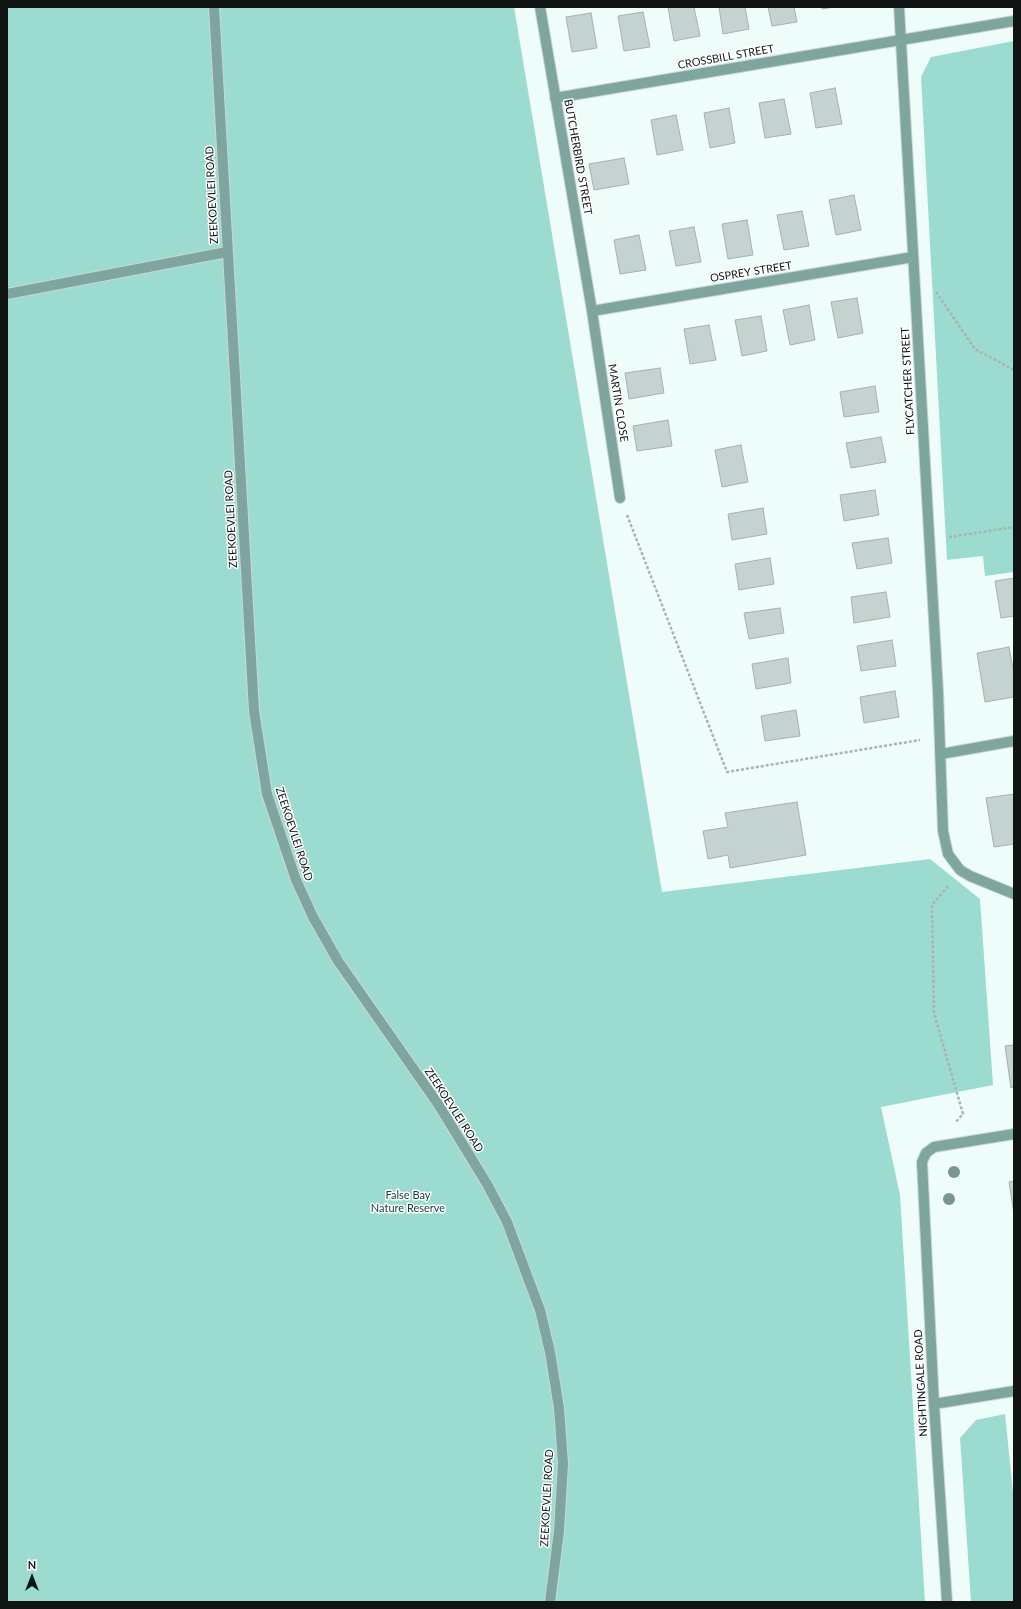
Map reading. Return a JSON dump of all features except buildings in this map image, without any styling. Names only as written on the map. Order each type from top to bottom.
[{"type":"street","name":"ZEEKOEVLEI ROAD","points":[[214,7],[226,252],[254,711],[267,794],[296,880],[313,917],[338,961],[438,1104],[487,1184],[507,1222],[540,1310],[550,1352],[558,1401],[563,1463],[559,1531],[550,1602]]},
{"type":"street","name":"BUTCHERBIRD STREET","points":[[540,7],[592,311]]},
{"type":"street","name":"FLYCATCHER STREET","points":[[899,7],[930,540],[941,754],[943,831],[948,854],[960,870]]},
{"type":"street","name":"CROSSBILL STREET","points":[[555,98],[1014,20]]},
{"type":"street","points":[[7,294],[226,252]]},
{"type":"street","name":"OSPREY STREET","points":[[592,311],[913,257]]},
{"type":"street","name":"MARTIN CLOSE","points":[[592,311],[620,498]]},
{"type":"street","points":[[941,754],[1014,742]]},
{"type":"street","points":[[960,870],[970,876],[1014,894]]},
{"type":"street","points":[[934,1147],[1014,1134]]},
{"type":"street","name":"NIGHTINGALE ROAD","points":[[934,1147],[926,1153],[922,1162],[934,1404],[947,1602]]},
{"type":"street","points":[[934,1404],[1014,1391]]},
{"type":"path","points":[[935,290],[975,349],[1014,370]]},
{"type":"path","points":[[620,498],[727,772],[940,737]]},
{"type":"path","points":[[930,540],[1014,527]]},
{"type":"path","points":[[934,1147],[962,1114],[934,1013],[932,905],[960,870]]},
{"type":"green space","name":"False Bay Nature Reserve","points":[[7,7],[514,7],[662,892],[930,859],[980,899],[993,1085],[881,1107],[900,1195],[925,1602],[7,1602]]},
{"type":"green space","points":[[1014,41],[1014,572],[985,576],[983,556],[947,560],[921,77],[931,57]]},
{"type":"green space","points":[[1005,1414],[1014,1502],[1014,1602],[971,1602],[960,1438],[976,1420]]}]
